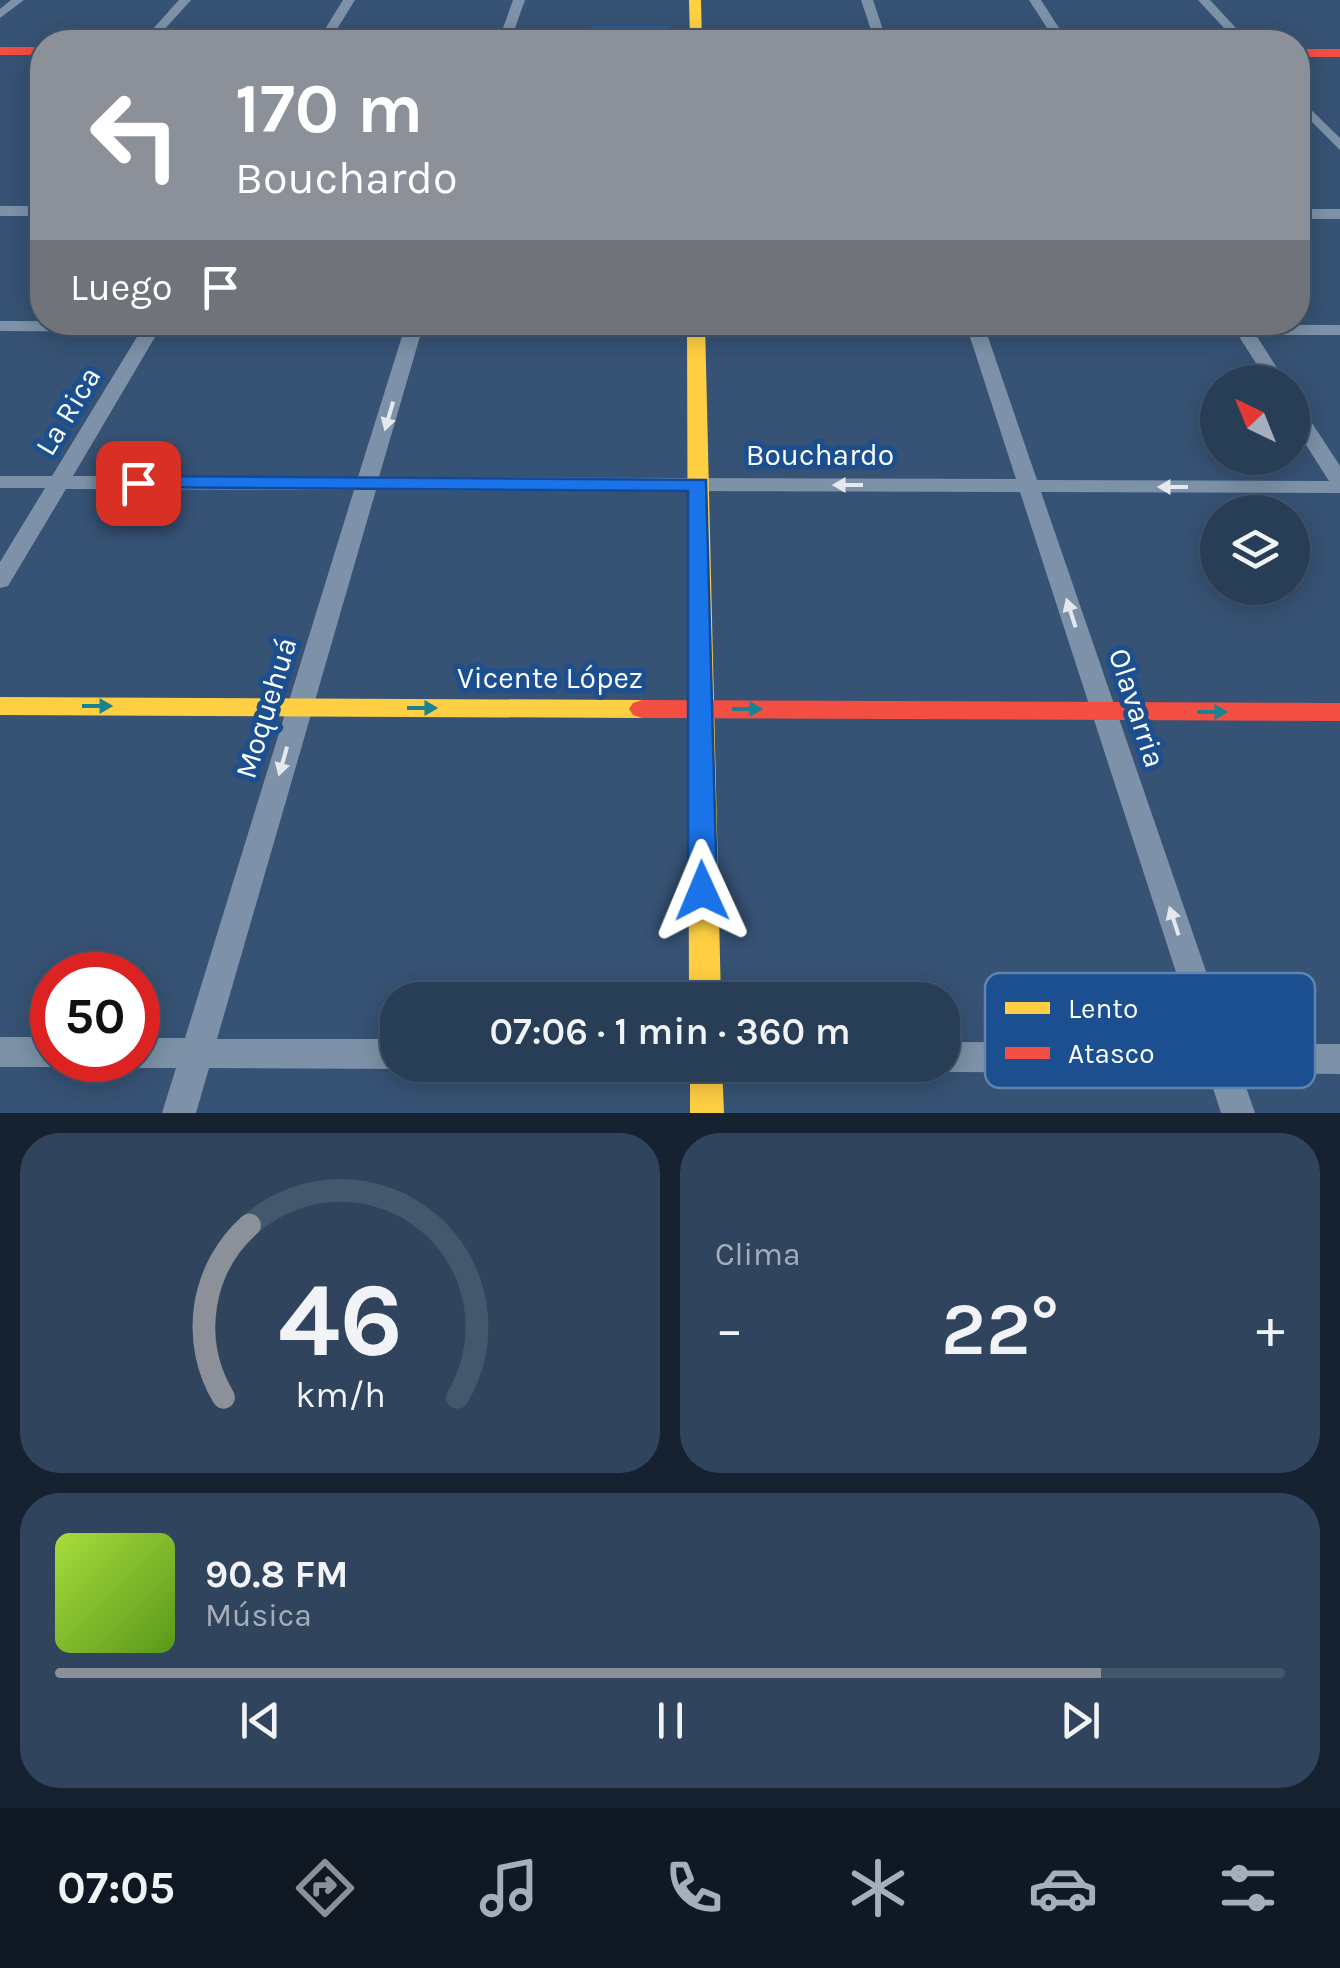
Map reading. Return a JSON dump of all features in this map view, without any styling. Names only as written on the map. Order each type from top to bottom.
[{"type":"main road","points":[[685,30],[686,0]]},
{"type":"main road","points":[[695,0],[696,30]]},
{"type":"main road","points":[[0,48],[30,48]]},
{"type":"main road","points":[[1310,53],[1340,53]]},
{"type":"main road","points":[[696,335],[698,709],[705,982]]},
{"type":"main road","name":"Vicente López","points":[[0,706],[1340,712]]},
{"type":"main road","points":[[706,1082],[707,1113]]},
{"type":"street","points":[[0,15],[18,0]]},
{"type":"street","points":[[158,30],[185,0]]},
{"type":"street","points":[[330,30],[349,0]]},
{"type":"street","points":[[508,30],[518,0]]},
{"type":"street","points":[[867,0],[877,30]]},
{"type":"street","points":[[1035,0],[1054,30]]},
{"type":"street","points":[[1204,0],[1232,30]]},
{"type":"street","points":[[1310,114],[1340,146]]},
{"type":"street","points":[[1310,124],[1340,124]]},
{"type":"street","points":[[0,211],[30,211]]},
{"type":"street","points":[[1310,214],[1340,214]]},
{"type":"street","points":[[0,326],[30,326]]},
{"type":"street","points":[[1310,329],[1340,330]]},
{"type":"street","name":"La Rica","points":[[0,581],[147,335]]},
{"type":"street","name":"Moquehuá","points":[[179,1113],[370,484],[411,335]]},
{"type":"street","name":"Olavarria","points":[[979,335],[1192,973]]},
{"type":"street","points":[[1247,335],[1266,365]]},
{"type":"street","points":[[1310,436],[1340,485]]},
{"type":"street","name":"Bouchardo","points":[[0,482],[1340,485]]},
{"type":"street","points":[[0,1052],[30,1052]]},
{"type":"street","points":[[160,1053],[380,1054]]},
{"type":"street","points":[[960,1057],[985,1057]]},
{"type":"street","points":[[1315,1059],[1340,1059]]},
{"type":"street","name":"Olavarria","points":[[1230,1088],[1238,1113]]},
{"type":"shaded area","points":[[591,26],[668,26],[668,30],[590,30]]},
{"type":"traffic: slow","points":[[695,0],[696,30]]},
{"type":"traffic: slow","points":[[696,335],[705,982]]},
{"type":"traffic: slow","points":[[0,706],[642,709]]},
{"type":"traffic: slow","points":[[706,1082],[707,1113]]},
{"type":"traffic: jam","points":[[0,51],[30,51]]},
{"type":"traffic: jam","points":[[1310,53],[1340,53]]},
{"type":"traffic: jam","points":[[642,709],[1340,712]]},
{"type":"route","points":[[138,483],[698,484],[702,891]]}]
